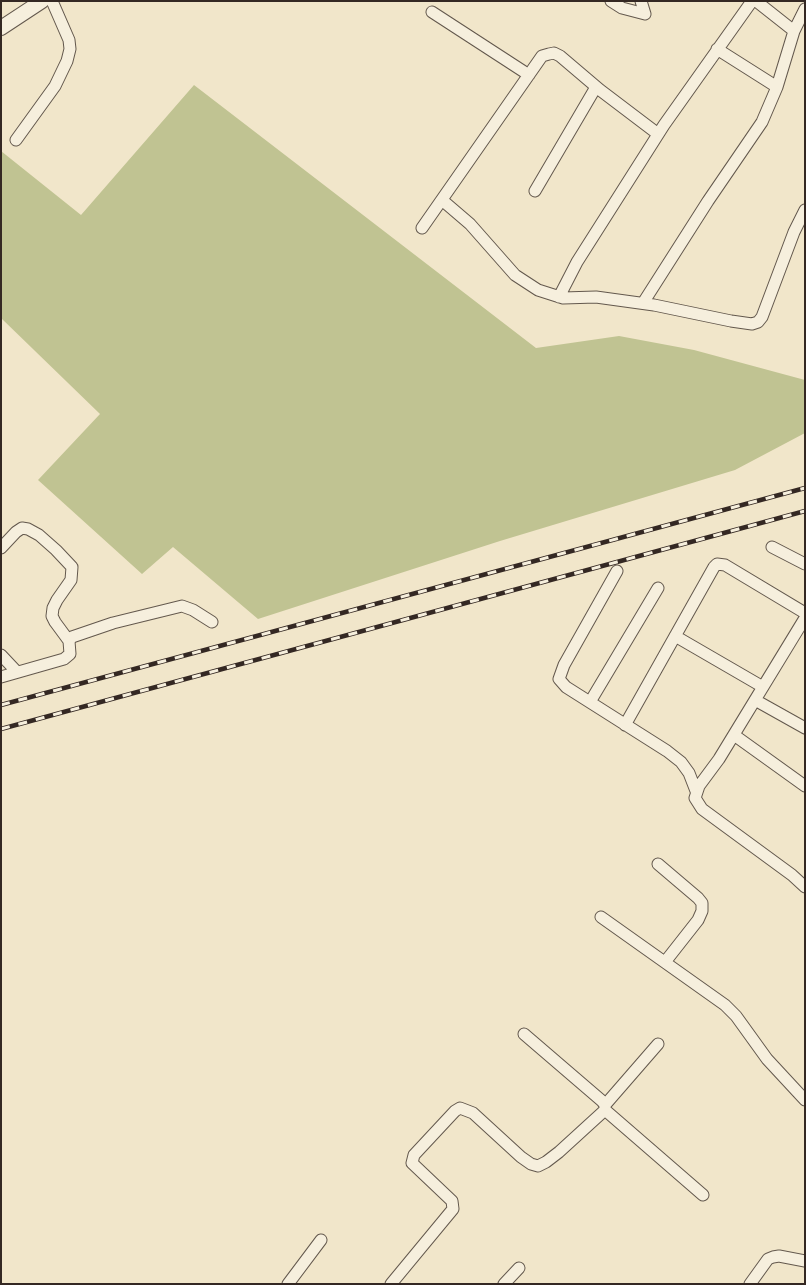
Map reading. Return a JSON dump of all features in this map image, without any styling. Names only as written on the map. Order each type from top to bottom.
[{"type":"street","points":[[1,28],[42,1]]},
{"type":"street","points":[[16,140],[55,86],[67,61],[70,49],[69,40],[52,1]]},
{"type":"street","points":[[611,1],[622,8],[645,14],[641,1]]},
{"type":"street","points":[[559,297],[577,262],[658,134],[752,1]]},
{"type":"street","points":[[756,1],[794,31]]},
{"type":"street","points":[[643,304],[708,201],[756,132],[768,111],[794,31],[805,9]]},
{"type":"street","points":[[432,12],[529,75]]},
{"type":"street","points":[[718,49],[777,87]]},
{"type":"street","points":[[422,228],[542,56],[554,53],[560,56],[596,87],[658,134]]},
{"type":"street","points":[[536,191],[596,87]]},
{"type":"street","points":[[442,200],[470,224],[515,275],[538,290],[559,297],[596,297],[752,324],[758,322],[762,317],[794,232],[805,210]]},
{"type":"street","points":[[1,548],[16,532],[22,528],[28,529],[39,535],[72,567],[71,580],[57,600],[53,608],[52,616],[70,641]]},
{"type":"street","points":[[772,546],[805,564]]},
{"type":"street","points":[[625,725],[717,564],[725,565],[805,613]]},
{"type":"street","points":[[616,571],[560,674],[559,679],[562,684],[667,751],[681,762],[689,773],[696,791]]},
{"type":"street","points":[[590,702],[658,588]]},
{"type":"street","points":[[1,677],[64,659],[70,654],[70,641],[72,637],[84,632],[177,607],[187,607],[212,622]]},
{"type":"street","points":[[805,618],[734,735],[696,791],[695,798],[702,809],[792,875],[805,887]]},
{"type":"street","points":[[675,636],[763,687]]},
{"type":"street","points":[[1,655],[18,672]]},
{"type":"street","points":[[755,700],[803,724]]},
{"type":"street","points":[[734,735],[805,786]]},
{"type":"street","points":[[658,864],[702,903],[702,912],[698,920],[665,962]]},
{"type":"street","points":[[601,917],[725,1005],[736,1016],[767,1059],[805,1100]]},
{"type":"street","points":[[524,1034],[704,1196]]},
{"type":"street","points":[[391,1284],[453,1209],[452,1201],[412,1163],[414,1155],[455,1111],[460,1108],[473,1112],[520,1157],[531,1164],[538,1166],[559,1152],[605,1108],[658,1044]]},
{"type":"street","points":[[288,1284],[321,1240]]},
{"type":"street","points":[[750,1284],[768,1260],[774,1257],[780,1256],[804,1260]]},
{"type":"street","points":[[504,1284],[519,1268]]},
{"type":"green space","points":[[194,85],[536,348],[619,336],[694,350],[805,380],[805,433],[735,470],[500,541],[258,619],[173,547],[142,574],[38,480],[100,414],[1,318],[1,151],[81,215]]},
{"type":"railway","points":[[1,705],[805,488]]},
{"type":"railway","points":[[1,729],[805,511]]}]
